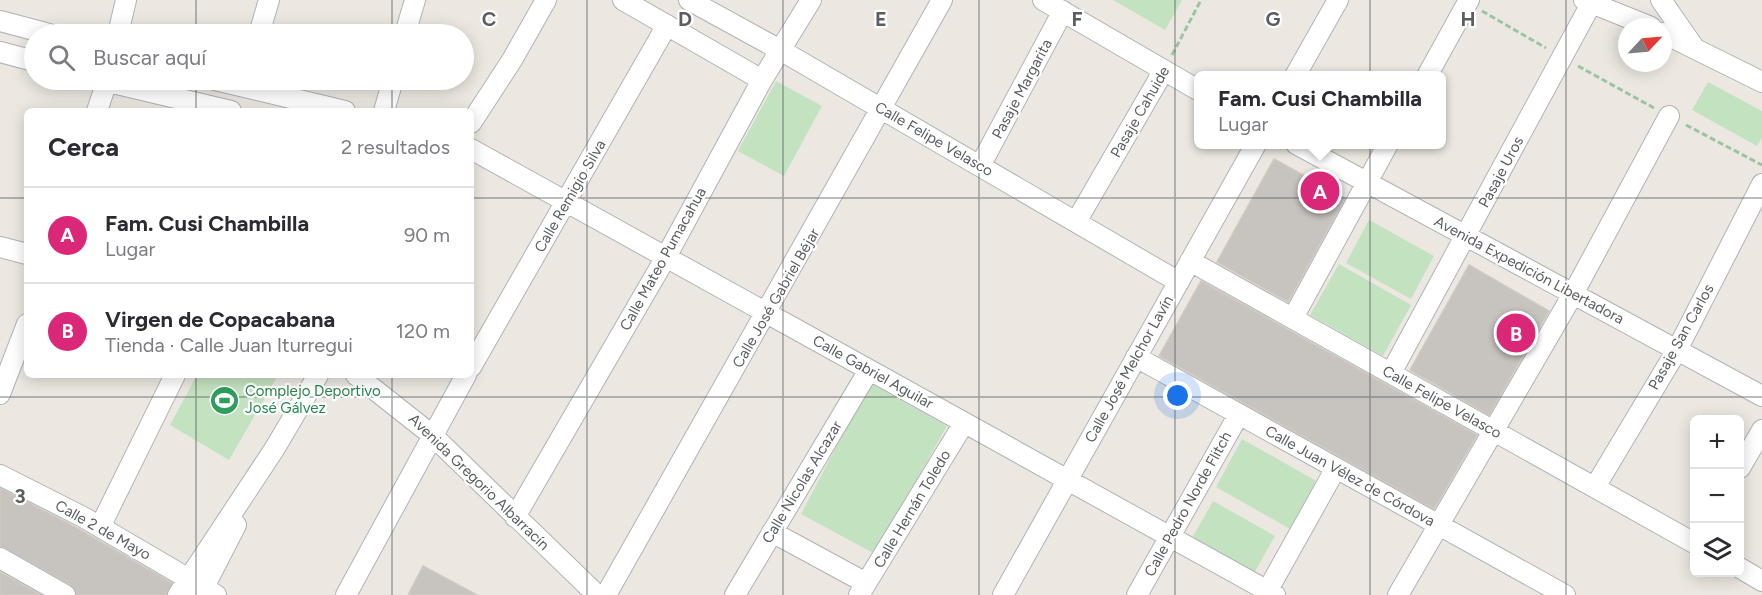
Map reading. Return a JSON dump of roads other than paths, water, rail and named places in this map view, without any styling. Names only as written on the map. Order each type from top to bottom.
[{"type":"street","points":[[120,24],[126,0]]},
{"type":"street","points":[[262,24],[269,0]]},
{"type":"street","points":[[408,24],[415,0]]},
{"type":"street","points":[[474,118],[512,60],[546,0]]},
{"type":"street","points":[[623,0],[762,80]]},
{"type":"street","name":"Calle Felipe Velasco","points":[[689,0],[883,109],[1179,282]]},
{"type":"street","name":"Calle Mateo Pumacahua","points":[[515,517],[666,257],[762,80],[782,51],[811,0]]},
{"type":"street","name":"Calle José Gabriel Béjar","points":[[606,595],[883,109],[942,0]]},
{"type":"street","points":[[1043,0],[1194,88]]},
{"type":"street","points":[[1297,71],[1338,0]]},
{"type":"street","points":[[1661,0],[1694,48]]},
{"type":"street","points":[[1429,71],[1468,1]]},
{"type":"street","points":[[1588,1],[1629,18]]},
{"type":"street","name":"Pasaje Uros","points":[[1391,373],[1563,58],[1588,1]]},
{"type":"street","name":"Pasaje Margarita","points":[[980,166],[1063,11]]},
{"type":"street","points":[[0,21],[24,27]]},
{"type":"street","name":"Calle Remigio Silva","points":[[474,362],[667,25]]},
{"type":"street","points":[[1672,37],[1762,81]]},
{"type":"street","points":[[0,52],[24,58]]},
{"type":"street","name":"Pasaje Cahuide","points":[[1076,222],[1164,70]]},
{"type":"street","points":[[98,108],[102,90]]},
{"type":"street","points":[[145,90],[218,108]]},
{"type":"street","points":[[232,108],[241,90]]},
{"type":"street","points":[[270,90],[334,108]]},
{"type":"street","points":[[385,108],[390,90]]},
{"type":"street","points":[[1398,595],[1573,294],[1669,116]]},
{"type":"street","name":"Calle José Melchor Lavín","points":[[1003,595],[1253,149]]},
{"type":"street","name":"Avenida Expedición Libertadora","points":[[1305,149],[1762,396]]},
{"type":"street","points":[[1293,318],[1385,149]]},
{"type":"street","name":"Calle Gabriel Aguilar","points":[[474,151],[1067,479],[1269,594]]},
{"type":"street","name":"Pasaje San Carlos","points":[[1595,487],[1677,350],[1762,184]]},
{"type":"street","points":[[0,247],[24,253]]},
{"type":"street","name":"Calle Felipe Velasco","points":[[1190,261],[1690,540]]},
{"type":"street","points":[[0,394],[24,332]]},
{"type":"street","name":"Calle Juan Vélez de Córdova","points":[[1136,357],[1439,525],[1541,589],[1565,595]]},
{"type":"street","name":"Calle Nicolas Alcazar","points":[[735,595],[869,370]]},
{"type":"street","points":[[100,527],[174,378]]},
{"type":"street","points":[[178,595],[202,589],[275,448],[316,378]]},
{"type":"street","name":"Avenida Gregorio Albarracín","points":[[360,378],[432,435],[597,595]]},
{"type":"street","points":[[346,595],[464,378]]},
{"type":"street","name":"Calle Pedro Norde Flitch","points":[[1137,595],[1239,414]]},
{"type":"street","name":"Calle Hernán Toledo","points":[[862,589],[964,423]]},
{"type":"street","points":[[1744,461],[1762,430]]},
{"type":"street","points":[[1269,594],[1336,468]]},
{"type":"street","name":"Calle 2 de Mayo","points":[[0,475],[100,527],[202,589]]},
{"type":"street","points":[[772,532],[862,589]]},
{"type":"street","points":[[0,558],[65,595]]},
{"type":"street","points":[[1744,570],[1762,581]]},
{"type":"place","name":"Fam. Cusi Chambilla","points":[[1320,191]]},
{"type":"place","name":"Virgen de Copacabana","points":[[1516,333]]},
{"type":"place","name":"Complejo Deportivo José Gálvez","points":[[224,400]]}]
